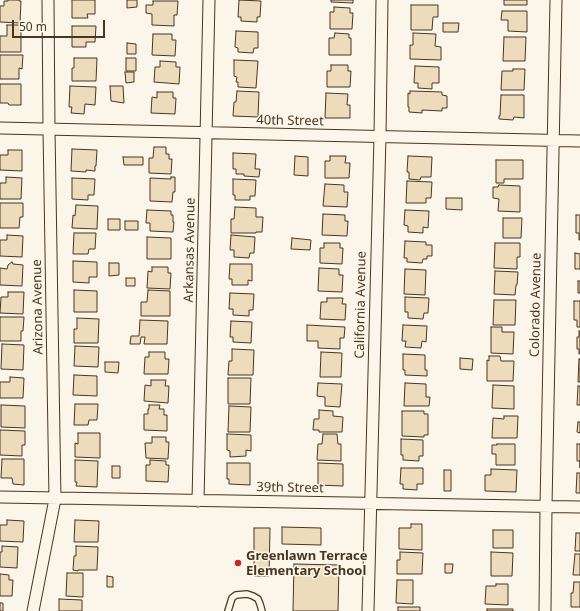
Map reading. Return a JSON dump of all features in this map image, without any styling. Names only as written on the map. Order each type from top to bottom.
[{"type":"street","name":"Arizona Avenue","points":[[33,611],[55,499],[48,129],[48,0]]},
{"type":"street","name":"Arkansas Avenue","points":[[198,501],[209,0]]},
{"type":"street","name":"California Avenue","points":[[368,611],[382,0]]},
{"type":"street","name":"Colorado Avenue","points":[[545,611],[556,0]]},
{"type":"street","name":"40th Street","points":[[0,128],[580,141]]},
{"type":"street","name":"39th Street","points":[[0,497],[580,507]]},
{"type":"lane","points":[[228,611],[232,598],[240,594],[246,594],[258,599],[262,611]]},
{"type":"building","points":[[72,0],[95,0],[95,14],[87,14],[88,18],[72,18]]},
{"type":"building","points":[[127,0],[137,0],[137,7],[127,8]]},
{"type":"building","points":[[239,0],[261,1],[260,17],[257,17],[257,22],[241,21],[241,17],[238,17]]},
{"type":"building","points":[[331,0],[353,0],[353,3],[331,2]]},
{"type":"building","points":[[504,0],[527,0],[527,5],[504,5]]},
{"type":"building","points":[[4,1],[21,1],[20,23],[0,22],[0,6],[4,6]]},
{"type":"building","points":[[153,1],[178,1],[177,15],[174,15],[174,26],[152,25],[152,14],[146,13],[146,5],[153,5]]},
{"type":"building","points":[[411,5],[438,5],[438,17],[433,17],[432,30],[411,30]]},
{"type":"building","points":[[334,7],[350,8],[350,13],[353,13],[352,29],[330,29],[330,12],[334,12]]},
{"type":"building","points":[[502,11],[527,11],[527,32],[508,31],[508,20],[501,20]]},
{"type":"building","points":[[443,23],[459,23],[458,32],[443,32]]},
{"type":"building","points":[[7,25],[19,25],[19,31],[21,31],[21,52],[0,52],[0,36],[7,36]]},
{"type":"building","points":[[72,26],[96,26],[95,42],[86,42],[86,47],[72,47]]},
{"type":"building","points":[[236,31],[258,32],[258,48],[254,48],[253,53],[238,52],[238,48],[235,47]]},
{"type":"building","points":[[335,33],[349,34],[349,38],[351,38],[351,55],[329,55],[329,38],[334,38]]},
{"type":"building","points":[[413,33],[436,34],[435,46],[441,47],[441,60],[410,59],[410,45],[413,45]]},
{"type":"building","points":[[153,34],[172,34],[172,40],[176,40],[175,56],[152,55]]},
{"type":"building","points":[[504,37],[526,37],[525,61],[503,61]]},
{"type":"building","points":[[127,43],[136,44],[136,54],[127,54]]},
{"type":"building","points":[[0,55],[23,55],[22,69],[19,68],[19,79],[0,79]]},
{"type":"building","points":[[74,58],[97,58],[96,81],[72,81]]},
{"type":"building","points":[[126,58],[136,58],[136,71],[126,71]]},
{"type":"building","points":[[234,60],[258,61],[256,88],[238,87],[238,82],[236,82],[237,77],[234,76]]},
{"type":"building","points":[[160,61],[176,62],[176,67],[180,67],[179,84],[154,82],[155,67],[160,67]]},
{"type":"building","points":[[331,65],[348,65],[348,71],[351,71],[350,87],[327,87],[327,71],[331,71]]},
{"type":"building","points":[[415,66],[439,67],[439,83],[432,83],[432,89],[418,88],[418,83],[414,83]]},
{"type":"building","points":[[513,69],[525,69],[524,90],[501,90],[502,71],[513,71]]},
{"type":"building","points":[[125,72],[134,72],[134,82],[126,83]]},
{"type":"building","points":[[0,84],[21,84],[21,105],[0,103]]},
{"type":"building","points":[[70,86],[96,87],[95,105],[85,104],[84,114],[71,113],[72,107],[69,107]]},
{"type":"building","points":[[110,86],[123,86],[124,103],[111,101]]},
{"type":"building","points":[[237,91],[259,92],[258,117],[233,116],[234,102],[236,102]]},
{"type":"building","points":[[410,91],[442,92],[442,95],[447,96],[447,108],[442,108],[442,111],[422,110],[422,113],[409,112],[408,93],[410,94]]},
{"type":"building","points":[[157,92],[173,92],[173,98],[176,98],[175,114],[151,113],[152,97],[157,98]]},
{"type":"building","points":[[326,93],[348,94],[347,105],[350,105],[350,118],[325,118]]},
{"type":"building","points":[[501,95],[524,95],[524,118],[514,117],[513,120],[499,119]]},
{"type":"building","points":[[154,147],[166,147],[166,154],[169,154],[169,159],[172,159],[171,174],[149,173],[149,158],[153,158]]},
{"type":"building","points":[[72,149],[97,150],[95,171],[71,171]]},
{"type":"building","points":[[8,150],[22,150],[22,171],[0,170],[0,155],[8,155]]},
{"type":"building","points":[[233,153],[256,154],[255,169],[260,169],[259,177],[236,174],[236,169],[233,169]]},
{"type":"building","points":[[295,156],[308,157],[308,176],[294,175]]},
{"type":"building","points":[[330,156],[346,156],[345,163],[350,163],[349,178],[325,178],[325,161],[330,161]]},
{"type":"building","points":[[408,156],[432,157],[431,177],[421,177],[420,180],[409,179],[409,172],[407,172]]},
{"type":"building","points":[[123,157],[143,157],[143,165],[124,165]]},
{"type":"building","points":[[496,160],[523,160],[523,179],[504,179],[504,183],[496,183]]},
{"type":"building","points":[[6,177],[22,178],[21,199],[0,199],[0,183],[6,183]]},
{"type":"building","points":[[171,177],[175,177],[175,192],[173,192],[172,202],[150,201],[150,178],[171,179]]},
{"type":"building","points":[[72,178],[95,179],[94,195],[88,195],[88,200],[72,199]]},
{"type":"building","points":[[233,179],[256,180],[255,196],[250,196],[250,200],[235,200],[235,195],[233,195]]},
{"type":"building","points":[[407,181],[432,182],[431,198],[426,198],[426,203],[406,203]]},
{"type":"building","points":[[325,184],[344,185],[344,192],[348,192],[347,207],[323,206]]},
{"type":"building","points":[[499,185],[520,186],[520,212],[498,211],[499,199],[493,198],[493,187],[498,187]]},
{"type":"building","points":[[446,198],[462,198],[462,210],[446,209]]},
{"type":"building","points":[[0,203],[23,203],[23,217],[20,217],[19,228],[0,228]]},
{"type":"building","points":[[76,205],[98,206],[97,229],[72,228],[73,215],[75,216]]},
{"type":"building","points":[[235,207],[256,208],[256,217],[263,217],[262,232],[231,233],[231,219],[234,219]]},
{"type":"building","points":[[147,210],[171,211],[174,222],[173,232],[150,231],[150,223],[146,223]]},
{"type":"building","points":[[405,210],[429,211],[428,228],[423,227],[423,233],[408,232],[408,226],[404,225]]},
{"type":"building","points":[[323,214],[345,215],[345,221],[348,221],[347,236],[322,235]]},
{"type":"building","points":[[576,215],[580,215],[580,240],[579,233],[576,233]]},
{"type":"building","points":[[503,218],[522,218],[521,238],[503,238]]},
{"type":"building","points":[[108,219],[120,219],[120,230],[108,230]]},
{"type":"building","points":[[125,221],[138,221],[138,230],[125,230]]},
{"type":"building","points":[[74,233],[96,233],[95,249],[89,249],[88,254],[73,254]]},
{"type":"building","points":[[7,235],[23,236],[22,257],[0,256],[0,240],[7,240]]},
{"type":"building","points":[[231,235],[255,237],[254,253],[250,253],[249,258],[234,257],[234,250],[230,250]]},
{"type":"building","points":[[147,237],[171,238],[171,259],[147,259]]},
{"type":"building","points":[[292,238],[311,240],[310,250],[291,249]]},
{"type":"building","points":[[405,241],[426,242],[426,245],[432,245],[432,256],[427,256],[427,259],[423,259],[422,263],[407,262],[407,258],[404,258]]},
{"type":"building","points":[[324,243],[340,243],[340,248],[343,248],[342,264],[320,263],[320,248],[324,248]]},
{"type":"building","points":[[495,243],[520,243],[520,257],[517,257],[517,269],[494,268]]},
{"type":"building","points":[[575,253],[580,254],[580,269],[575,269]]},
{"type":"building","points":[[73,261],[97,262],[97,277],[89,277],[89,283],[73,282]]},
{"type":"building","points":[[12,262],[13,264],[23,265],[22,286],[0,285],[0,268],[7,269],[8,265]]},
{"type":"building","points":[[109,263],[119,263],[119,275],[109,276]]},
{"type":"building","points":[[230,264],[252,264],[252,281],[248,280],[248,285],[232,285],[232,279],[229,279]]},
{"type":"building","points":[[152,267],[168,267],[168,273],[171,273],[170,289],[147,288],[148,271],[152,272]]},
{"type":"building","points":[[319,268],[339,269],[339,275],[343,275],[342,292],[318,291]]},
{"type":"building","points":[[405,269],[426,270],[425,295],[404,294]]},
{"type":"building","points":[[495,271],[518,272],[515,295],[494,294]]},
{"type":"building","points":[[126,278],[135,278],[135,286],[126,286]]},
{"type":"building","points":[[578,281],[580,281],[580,293],[578,293]]},
{"type":"building","points":[[74,290],[97,291],[97,312],[74,312]]},
{"type":"building","points":[[148,290],[170,291],[170,316],[141,316],[141,302],[147,302]]},
{"type":"building","points":[[8,292],[24,292],[23,314],[0,313],[1,297],[8,297]]},
{"type":"building","points":[[230,293],[254,294],[253,310],[249,310],[249,316],[233,315],[233,309],[229,309]]},
{"type":"building","points":[[405,297],[429,298],[428,313],[424,313],[423,319],[408,318],[408,312],[405,312]]},
{"type":"building","points":[[327,298],[343,298],[342,304],[346,304],[345,320],[320,319],[321,302],[327,302]]},
{"type":"building","points":[[494,300],[516,300],[515,325],[493,325]]},
{"type":"building","points":[[574,301],[580,301],[580,327],[577,327],[577,320],[574,320]]},
{"type":"building","points":[[0,317],[24,317],[23,331],[21,331],[21,341],[0,341]]},
{"type":"building","points":[[77,318],[99,319],[98,343],[74,343],[74,329],[77,329]]},
{"type":"building","points":[[140,320],[168,321],[167,344],[144,344],[145,337],[141,337],[140,344],[130,344],[131,336],[139,336]]},
{"type":"building","points":[[231,321],[252,322],[251,343],[233,342],[233,337],[230,337]]},
{"type":"building","points":[[307,325],[345,327],[344,338],[340,338],[340,349],[318,348],[318,341],[307,341]]},
{"type":"building","points":[[403,325],[427,326],[426,342],[422,341],[421,348],[405,347],[406,341],[402,341]]},
{"type":"building","points":[[491,327],[502,327],[502,332],[514,332],[513,354],[491,353]]},
{"type":"building","points":[[579,331],[580,354],[579,349],[577,349],[577,337],[579,337]]},
{"type":"building","points":[[2,344],[24,345],[23,370],[1,369]]},
{"type":"building","points":[[75,346],[99,347],[98,367],[74,366]]},
{"type":"building","points":[[232,349],[254,350],[253,375],[228,375],[229,361],[232,361]]},
{"type":"building","points":[[149,352],[165,352],[165,359],[169,359],[168,374],[144,374],[145,357],[149,357]]},
{"type":"building","points":[[321,352],[342,353],[341,377],[320,377]]},
{"type":"building","points":[[403,354],[425,355],[425,370],[427,370],[427,376],[405,375],[405,370],[403,370]]},
{"type":"building","points":[[489,356],[500,356],[501,361],[514,361],[513,381],[487,381],[487,360],[489,361]]},
{"type":"building","points":[[460,358],[473,359],[472,370],[460,369]]},
{"type":"building","points":[[579,359],[580,382],[578,382]]},
{"type":"building","points":[[105,362],[119,362],[118,373],[105,372]]},
{"type":"building","points":[[74,375],[97,376],[97,396],[73,395]]},
{"type":"building","points":[[10,377],[24,378],[23,398],[0,398],[0,382],[10,382]]},
{"type":"building","points":[[228,378],[251,378],[250,404],[228,404]]},
{"type":"building","points":[[151,380],[166,380],[165,386],[169,386],[168,403],[144,401],[145,385],[151,386]]},
{"type":"building","points":[[318,383],[342,384],[340,407],[325,406],[325,397],[317,396]]},
{"type":"building","points":[[405,383],[426,384],[426,397],[430,397],[429,406],[404,406]]},
{"type":"building","points":[[493,385],[514,386],[514,409],[492,408]]},
{"type":"building","points":[[578,386],[580,386],[580,405],[577,405]]},
{"type":"building","points":[[75,404],[98,404],[97,420],[89,420],[88,425],[74,425]]},
{"type":"building","points":[[1,405],[25,406],[25,428],[1,427]]},
{"type":"building","points":[[149,405],[160,405],[159,409],[164,409],[164,415],[167,415],[167,431],[144,430],[144,414],[148,414]]},
{"type":"building","points":[[229,406],[251,407],[250,432],[228,432]]},
{"type":"building","points":[[319,410],[333,411],[333,416],[343,417],[342,432],[319,432],[319,430],[313,430],[314,419],[319,419]]},
{"type":"building","points":[[402,411],[424,411],[424,414],[428,414],[428,435],[424,435],[424,437],[402,436]]},
{"type":"building","points":[[504,416],[518,416],[517,438],[492,438],[493,418],[504,419]]},
{"type":"building","points":[[578,422],[580,422],[580,433],[577,432]]},
{"type":"building","points":[[0,430],[25,431],[25,445],[22,445],[22,456],[0,455]]},
{"type":"building","points":[[78,433],[100,433],[100,458],[75,457],[75,443],[78,444]]},
{"type":"building","points":[[227,434],[251,435],[251,451],[246,450],[246,456],[230,457],[230,451],[227,450]]},
{"type":"building","points":[[323,434],[337,434],[338,444],[341,444],[341,461],[317,460],[318,444],[322,444]]},
{"type":"building","points":[[152,437],[166,437],[166,442],[169,442],[168,459],[146,458],[145,443],[152,443]]},
{"type":"building","points":[[401,439],[423,440],[423,456],[419,456],[419,461],[403,460],[403,455],[401,455]]},
{"type":"building","points":[[515,444],[515,465],[496,465],[496,454],[492,454],[492,445]]},
{"type":"building","points":[[577,444],[580,444],[580,461],[577,461]]},
{"type":"building","points":[[2,459],[24,459],[24,485],[13,484],[12,478],[1,478]]},
{"type":"building","points":[[75,460],[98,461],[97,487],[76,486]]},
{"type":"building","points":[[150,460],[166,461],[166,465],[169,465],[168,482],[146,481],[146,465],[150,465]]},
{"type":"building","points":[[227,463],[250,463],[250,485],[229,484],[229,479],[227,479]]},
{"type":"building","points":[[318,463],[343,464],[343,486],[318,485]]},
{"type":"building","points":[[112,466],[120,466],[120,478],[112,478]]},
{"type":"building","points":[[401,468],[423,468],[423,484],[417,484],[417,490],[403,489],[403,484],[400,484]]},
{"type":"building","points":[[491,469],[517,470],[516,492],[485,491],[485,475],[491,475]]},
{"type":"building","points":[[444,470],[451,470],[451,491],[444,491]]},
{"type":"building","points":[[577,473],[580,473],[580,493],[576,493]]},
{"type":"building","points":[[7,520],[24,521],[23,542],[0,541],[0,525],[7,525]]},
{"type":"building","points":[[75,520],[99,521],[98,542],[74,542]]},
{"type":"building","points":[[411,524],[422,524],[422,550],[399,549],[399,528],[411,528]]},
{"type":"building","points":[[282,527],[321,528],[321,545],[282,544]]},
{"type":"building","points":[[254,528],[270,528],[269,576],[254,576]]},
{"type":"building","points":[[493,530],[513,530],[513,548],[493,548]]},
{"type":"building","points":[[576,533],[580,533],[580,551],[575,551]]},
{"type":"building","points":[[2,546],[18,547],[17,568],[0,567],[0,552],[2,552]]},
{"type":"building","points":[[76,546],[98,547],[97,570],[73,570],[74,556],[76,556]]},
{"type":"building","points":[[400,552],[423,553],[422,574],[397,574],[397,560],[400,560]]},
{"type":"building","points":[[491,552],[513,553],[512,576],[491,576]]},
{"type":"building","points":[[575,554],[580,554],[580,575],[573,575]]},
{"type":"building","points":[[294,564],[339,565],[338,611],[293,611]]},
{"type":"building","points":[[445,564],[453,564],[452,573],[445,573]]},
{"type":"building","points":[[67,573],[83,573],[83,597],[66,596]]},
{"type":"building","points":[[0,574],[9,575],[9,580],[13,580],[12,596],[0,596]]},
{"type":"building","points":[[107,576],[113,577],[113,587],[107,587]]},
{"type":"building","points":[[397,580],[413,580],[413,604],[396,603]]},
{"type":"building","points":[[574,582],[580,582],[580,607],[571,607],[571,593],[573,593]]},
{"type":"building","points":[[496,584],[508,584],[508,605],[485,604],[486,586],[496,586]]},
{"type":"building","points":[[59,599],[82,600],[82,611],[59,611]]},
{"type":"building","points":[[0,603],[3,603],[3,611],[0,611]]},
{"type":"building","points":[[398,607],[420,607],[420,611],[398,611]]},
{"type":"building","points":[[487,609],[513,609],[513,611],[487,611]]},
{"type":"place","name":"Greenlawn Terrace Elementary School","points":[[238,563]]}]
